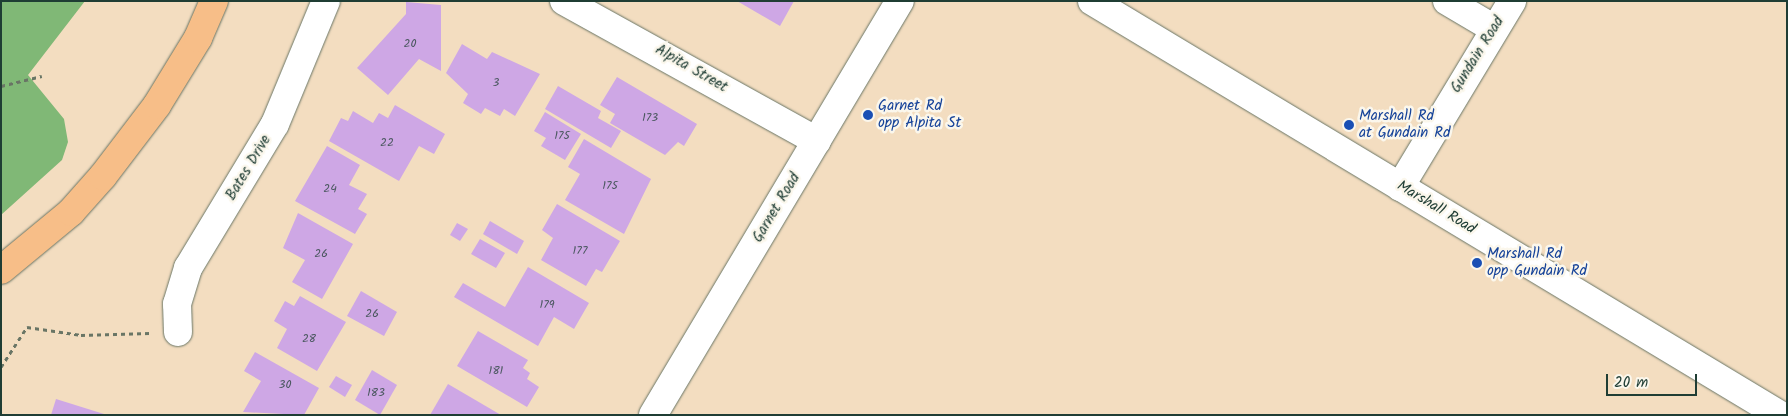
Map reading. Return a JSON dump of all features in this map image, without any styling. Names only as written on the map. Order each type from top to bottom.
[{"type":"main road","points":[[1,270],[71,212],[103,176],[157,105],[198,38],[214,1]]},
{"type":"street","name":"Bates Drive","points":[[178,332],[177,304],[188,268],[278,118],[326,1]]},
{"type":"street","name":"Alpita Street","points":[[564,1],[817,141]]},
{"type":"street","name":"Garnet Road","points":[[653,415],[900,1]]},
{"type":"street","name":"Marshall Road","points":[[1092,1],[1400,187],[1750,407],[1780,415]]},
{"type":"street","points":[[1447,1],[1493,28]]},
{"type":"street","name":"Gundain Road","points":[[1400,187],[1493,28],[1512,1]]},
{"type":"path","points":[[1,86],[42,76]]},
{"type":"path","points":[[1,366],[27,326],[81,335],[178,332]]},
{"type":"green space","points":[[1,1],[85,1],[28,75],[64,119],[68,142],[62,160],[1,215]]},
{"type":"building","points":[[737,1],[794,1],[780,26]]},
{"type":"building","points":[[406,2],[441,5],[441,71],[419,59],[388,95],[357,68],[406,14]]},
{"type":"building","points":[[462,44],[487,59],[492,52],[540,74],[515,116],[504,109],[500,116],[485,108],[481,114],[463,103],[468,94],[446,73]]},
{"type":"building","points":[[617,77],[697,124],[684,146],[678,142],[665,155],[610,123],[615,114],[600,105]]},
{"type":"building","points":[[558,86],[601,111],[598,118],[621,131],[611,148],[545,109]]},
{"type":"building","points":[[395,105],[445,134],[434,154],[419,146],[399,181],[329,141],[341,118],[348,121],[353,111],[373,123],[379,113],[388,118]]},
{"type":"building","points":[[545,112],[581,134],[565,160],[541,146],[546,138],[534,131]]},
{"type":"building","points":[[584,139],[651,179],[624,234],[565,200],[580,174],[568,167]]},
{"type":"building","points":[[327,146],[360,165],[349,185],[367,194],[358,209],[367,214],[355,234],[295,201]]},
{"type":"building","points":[[557,204],[620,241],[602,272],[596,269],[586,286],[541,260],[553,238],[542,230]]},
{"type":"building","points":[[298,213],[353,244],[322,299],[292,282],[305,260],[283,248]]},
{"type":"building","points":[[490,221],[524,241],[517,254],[483,234]]},
{"type":"building","points":[[457,223],[468,229],[460,241],[450,235]]},
{"type":"building","points":[[480,239],[505,253],[496,268],[471,254]]},
{"type":"building","points":[[528,267],[589,303],[574,329],[554,317],[538,346],[454,297],[463,283],[505,307]]},
{"type":"building","points":[[361,291],[397,312],[384,336],[347,316]]},
{"type":"building","points":[[300,296],[346,322],[317,371],[277,348],[287,329],[274,321],[285,301],[294,306]]},
{"type":"building","points":[[478,331],[528,360],[523,368],[530,373],[527,379],[539,387],[527,407],[457,366]]},
{"type":"building","points":[[255,352],[319,388],[304,415],[243,412],[261,381],[244,371]]},
{"type":"building","points":[[372,370],[397,385],[380,415],[355,400]]},
{"type":"building","points":[[336,376],[352,385],[345,397],[329,387]]},
{"type":"building","points":[[448,384],[501,415],[430,415]]},
{"type":"building","points":[[56,399],[104,414],[104,415],[51,415]]},
{"type":"place","name":"Garnet Rd opp Alpita St","points":[[868,115]]},
{"type":"place","name":"Marshall Rd at Gundain Rd","points":[[1349,125]]},
{"type":"place","name":"Marshall Rd opp Gundain Rd","points":[[1477,263]]}]
